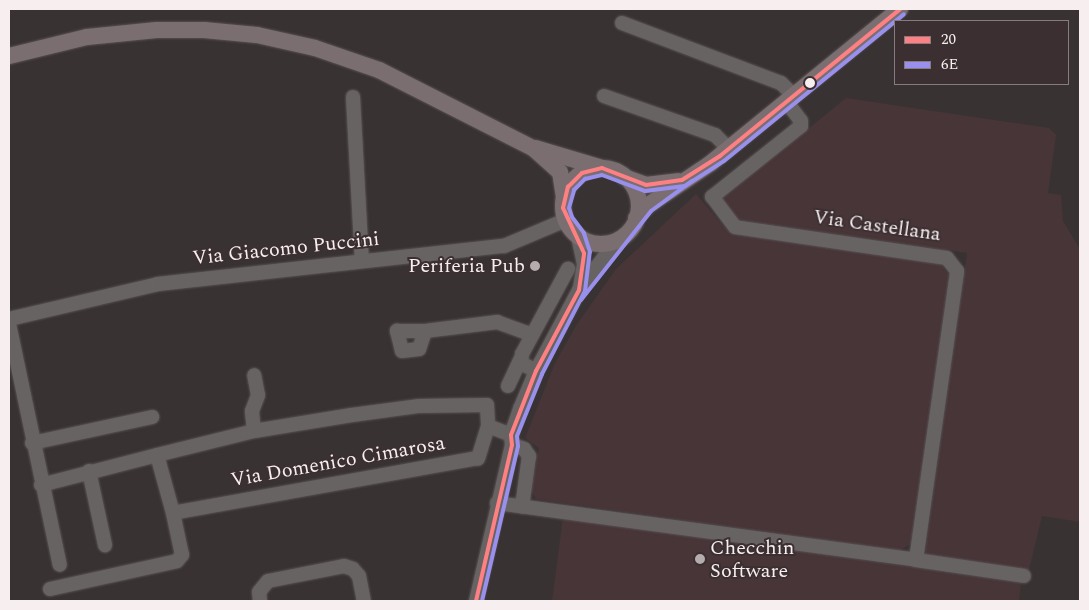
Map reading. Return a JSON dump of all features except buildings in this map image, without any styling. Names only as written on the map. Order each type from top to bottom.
[{"type":"main road","points":[[533,148],[560,172],[566,220],[578,236],[597,244],[618,239],[647,206],[729,148],[900,9]]},
{"type":"main road","points":[[9,56],[87,37],[137,31],[204,30],[258,35],[315,48],[379,70],[533,148],[602,168],[646,185],[682,180]]},
{"type":"main road","points":[[564,196],[574,179],[591,169],[602,168]]},
{"type":"main road","points":[[624,177],[636,194],[636,218]]},
{"type":"street","name":"Via Castellana","points":[[622,23],[780,83],[790,98],[801,121],[801,126],[712,197],[735,227],[947,258],[957,271],[916,560]]},
{"type":"street","points":[[604,96],[715,135],[729,148]]},
{"type":"street","points":[[353,97],[362,261]]},
{"type":"street","name":"Via Giacomo Puccini","points":[[9,319],[158,284],[504,246],[566,220]]},
{"type":"street","points":[[578,236],[584,265],[579,290]]},
{"type":"street","points":[[476,601],[511,440],[536,371],[579,290],[618,239]]},
{"type":"street","points":[[508,386],[530,334],[568,269]]},
{"type":"street","points":[[425,331],[497,322],[530,334]]},
{"type":"street","points":[[9,324],[32,443],[60,564]]},
{"type":"street","points":[[520,360],[536,371]]},
{"type":"street","points":[[254,376],[258,395],[252,411],[254,431]]},
{"type":"street","name":"Via Domenico Cimarosa","points":[[157,454],[254,431],[419,406],[493,404],[478,458],[172,513]]},
{"type":"street","points":[[32,443],[152,417]]},
{"type":"street","points":[[488,426],[524,448],[530,456],[522,506]]},
{"type":"street","points":[[41,485],[157,454],[182,555],[177,561],[50,589]]},
{"type":"street","points":[[89,472],[105,545]]},
{"type":"street","points":[[497,503],[1024,576]]},
{"type":"street","points":[[260,601],[259,592],[268,581],[344,566],[353,569],[359,576],[364,601]]},
{"type":"shaded area","points":[[846,98],[1049,128],[1056,135],[1048,193],[1061,195],[1063,221],[1080,249],[1080,522],[1042,516],[1029,570],[925,555],[967,253],[738,220],[722,199]]},
{"type":"shaded area","points":[[696,194],[730,233],[940,263],[949,275],[912,543],[899,551],[536,499],[531,491],[539,448],[525,438],[555,363],[577,324],[616,269]]},
{"type":"shaded area","points":[[563,517],[1021,583],[1019,601],[552,601]]},
{"type":"transit line","name":"20","points":[[476,601],[512,445],[511,435],[536,371],[579,290],[584,253],[563,208],[568,187],[582,173],[602,168],[646,185],[682,180],[720,156],[900,9]]},
{"type":"transit line","name":"6E","points":[[897,20],[904,14]]},
{"type":"transit line","name":"6E","points":[[482,601],[518,446],[517,436],[542,374],[585,291],[590,252],[584,233],[572,217],[569,208],[574,190],[585,179],[602,175],[645,191],[685,186],[724,161],[894,22]]},
{"type":"transit line","name":"6E","points":[[581,300],[651,211],[692,181]]},
{"type":"place","name":"Periferia Pub","points":[[535,266]]},
{"type":"place","name":"Checchin Software","points":[[700,559]]}]
